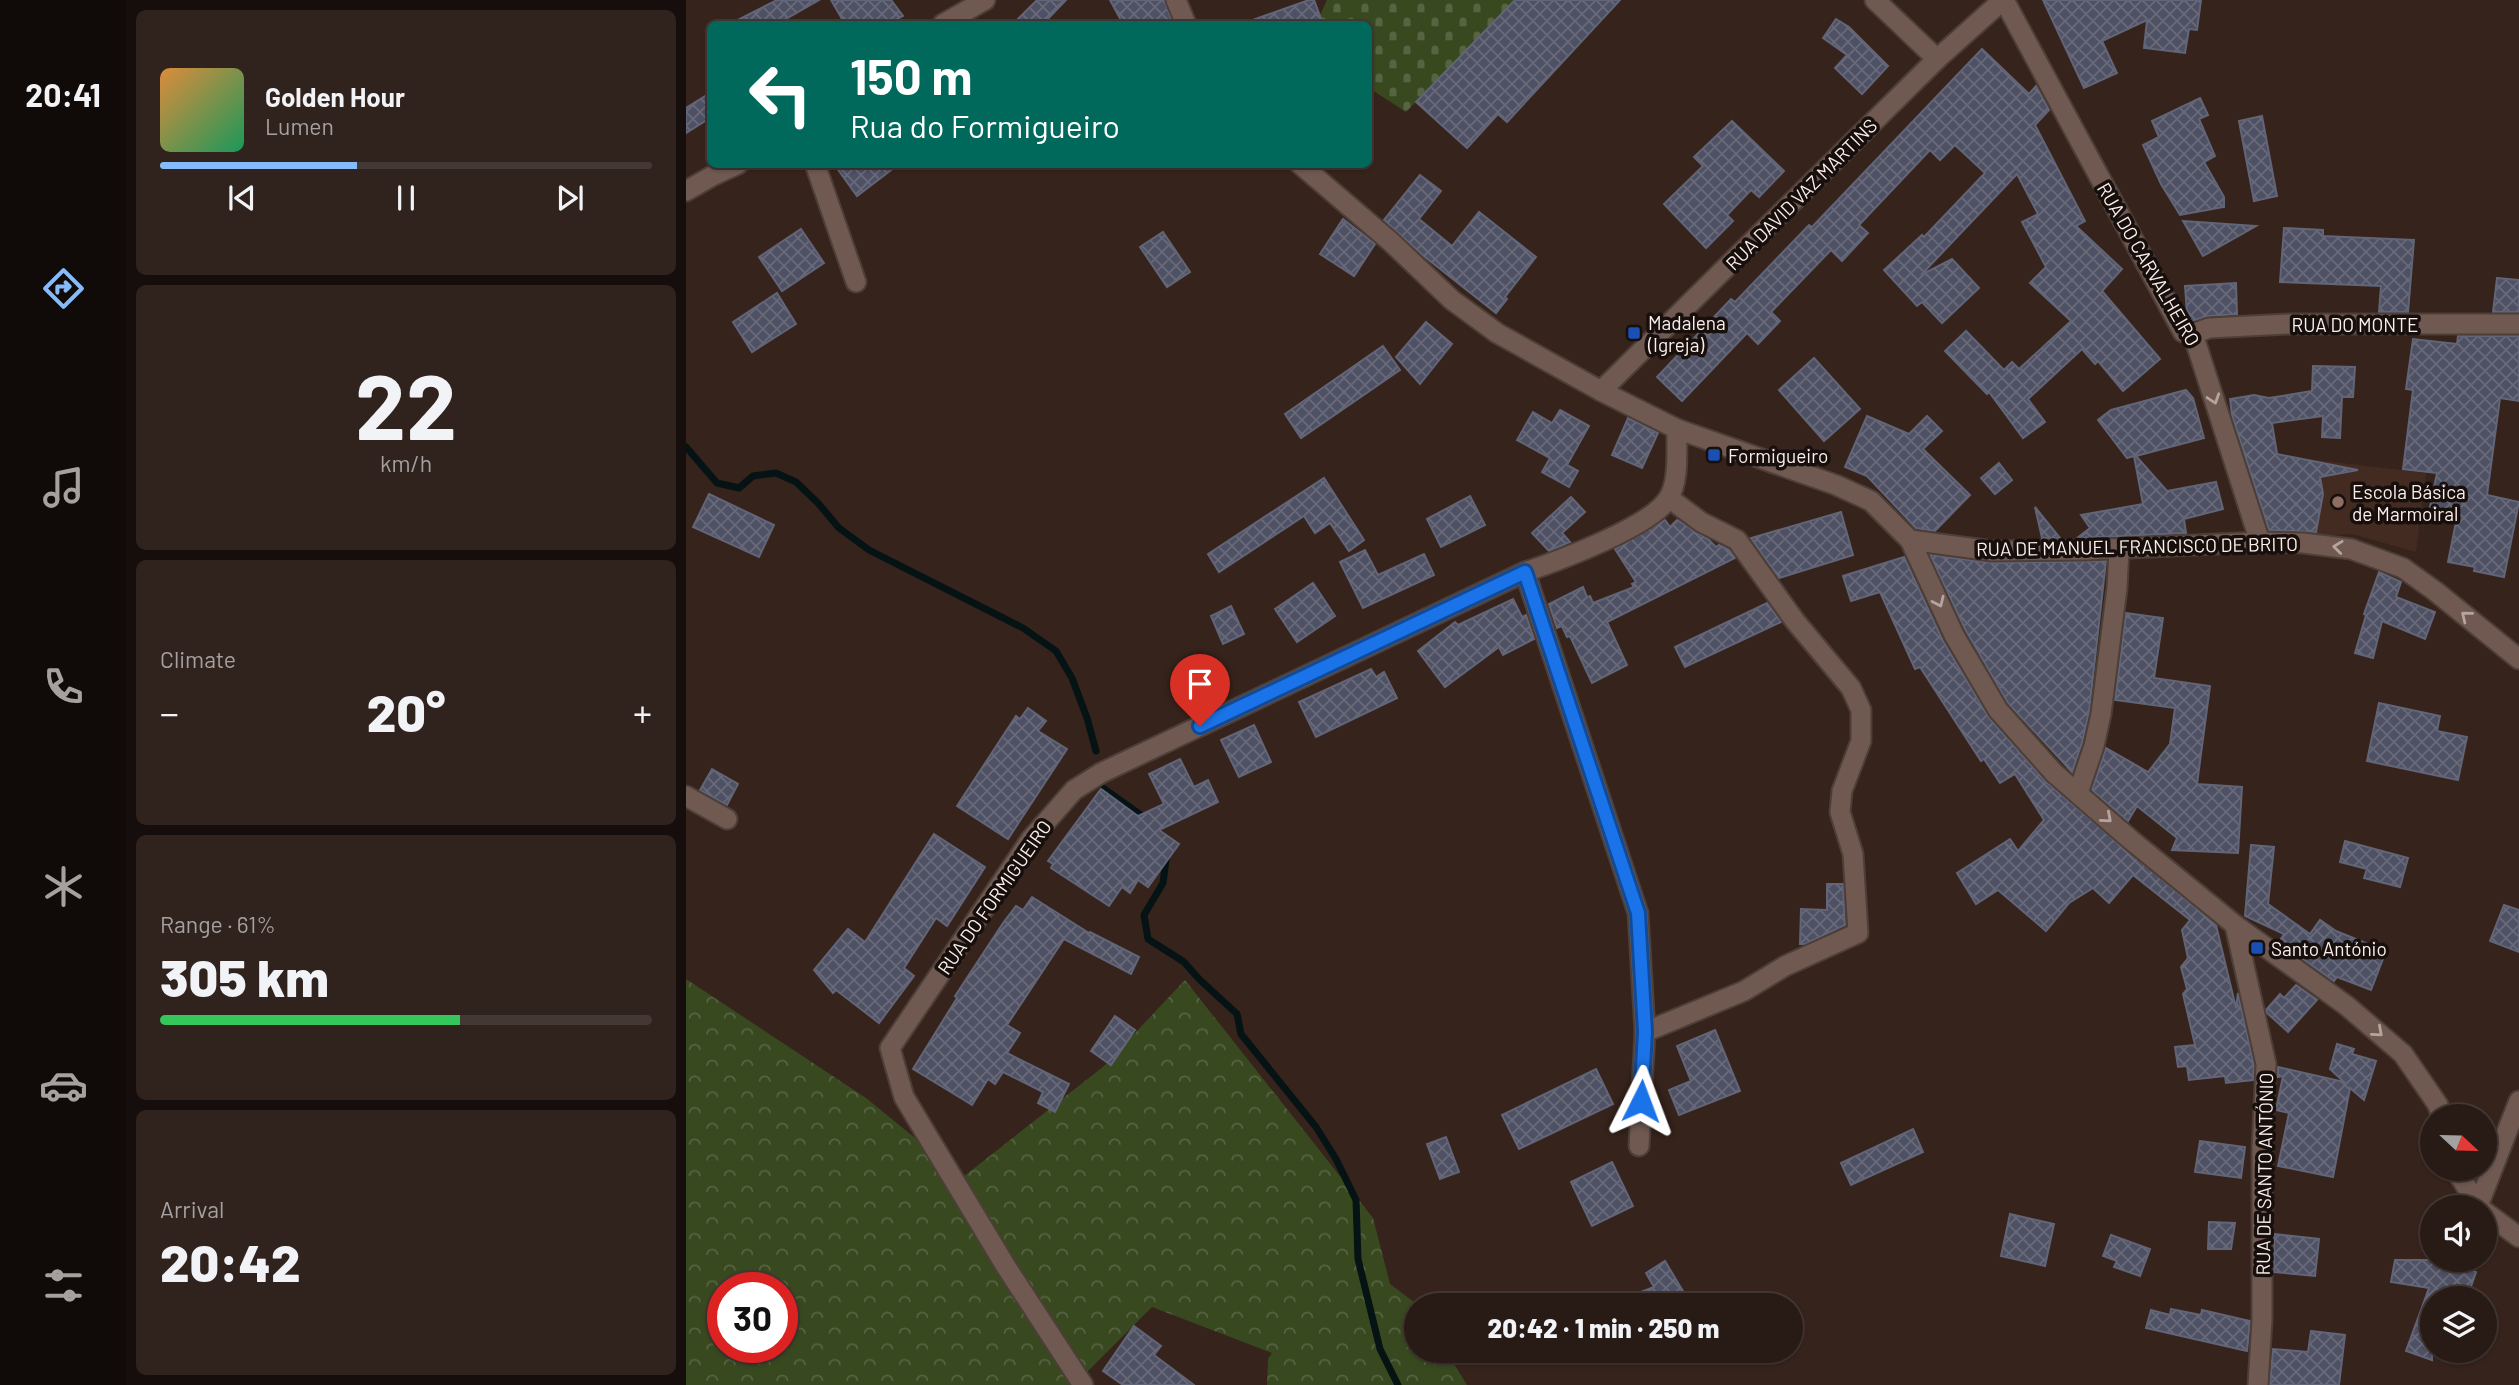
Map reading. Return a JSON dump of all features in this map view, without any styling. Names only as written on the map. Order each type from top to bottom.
[{"type":"street","points":[[948,21],[985,0]]},
{"type":"street","points":[[1176,0],[1185,21]]},
{"type":"street","points":[[1875,0],[1937,59]]},
{"type":"street","name":"RUA DAVID VAZ MARTINS","points":[[1601,391],[1937,59],[2004,0]]},
{"type":"street","name":"RUA DO CARVALHEIRO","points":[[2004,0],[2183,332],[2193,334],[2260,542]]},
{"type":"street","points":[[686,191],[729,168]]},
{"type":"street","points":[[816,168],[856,282]]},
{"type":"street","points":[[1305,168],[1391,242],[1452,300],[1497,333],[1676,429],[1836,485],[1871,501],[1910,540],[1954,635],[1998,710],[2054,772],[2235,925],[2324,989],[2403,1054],[2437,1104]]},
{"type":"street","name":"RUA DO MONTE","points":[[2193,334],[2209,328],[2290,324],[2519,324]]},
{"type":"street","points":[[1645,1032],[1744,991],[1786,965],[1858,933],[1853,854],[1840,812],[1842,791],[1861,741],[1861,710],[1851,688],[1795,621],[1737,540],[1701,522],[1669,498],[1674,480],[1676,429]]},
{"type":"street","name":"RUA DO FORMIGUEIRO","points":[[1083,1385],[1005,1265],[904,1097],[890,1048],[1031,839],[1074,790],[1101,773],[1525,572],[1576,554],[1654,513],[1669,498]]},
{"type":"street","name":"RUA DE MANUEL FRANCISCO DE BRITO","points":[[1910,540],[1992,551],[2119,549],[2260,542],[2303,543],[2350,549],[2403,568],[2519,659]]},
{"type":"street","points":[[2078,793],[2094,746],[2101,714],[2119,549]]},
{"type":"street","points":[[1525,572],[1638,913],[1645,1032],[1639,1146]]},
{"type":"street","points":[[686,796],[727,819]]},
{"type":"street","name":"RUA DE SANTO ANTÓNIO","points":[[2235,925],[2266,1064],[2262,1148],[2262,1320],[2258,1385]]},
{"type":"street","points":[[2486,1195],[2519,1101]]},
{"type":"street","points":[[2497,1220],[2519,1237]]},
{"type":"shaded area","name":"Escola Básica de Marmoiral","points":[[2240,451],[2426,473],[2416,552],[2352,534],[2318,536],[2261,530]]},
{"type":"green space","points":[[1327,0],[1515,0],[1406,112],[1372,90],[1372,21],[1317,21]]},
{"type":"green space","points":[[686,979],[866,1098],[963,1177],[1104,1066],[1185,980],[1373,1218],[1390,1284],[1404,1294],[1404,1363],[1453,1363],[1467,1385],[1267,1385],[1268,1359],[1272,1353],[1152,1307],[1074,1385],[686,1385]]},
{"type":"building","points":[[777,0],[819,0],[782,21],[736,21]]},
{"type":"building","points":[[831,0],[891,0],[903,16],[894,21],[843,21]]},
{"type":"building","points":[[1037,0],[1066,0],[1046,21],[1016,21]]},
{"type":"building","points":[[1110,0],[1164,0],[1172,21],[1121,21]]},
{"type":"building","points":[[1314,0],[1322,21],[1250,21]]},
{"type":"building","points":[[1515,0],[1620,0],[1507,122],[1498,114],[1467,148],[1416,102]]},
{"type":"building","points":[[2043,0],[2201,0],[2197,30],[2189,29],[2185,53],[2144,48],[2147,20],[2102,41],[2117,73],[2084,88]]},
{"type":"building","points":[[1836,19],[1849,27],[1888,66],[1862,94],[1835,68],[1847,55],[1823,38]]},
{"type":"building","points":[[1982,49],[2029,94],[2036,86],[2049,110],[2035,125],[2085,221],[2076,226],[2122,269],[2102,291],[2160,359],[2123,391],[2098,361],[2095,364],[2082,349],[2028,399],[2045,422],[2023,438],[1989,392],[1987,394],[1945,351],[1966,331],[2004,370],[2012,362],[2019,369],[2071,321],[2030,283],[2046,267],[2022,222],[2038,214],[2017,174],[1921,275],[1952,259],[1979,288],[1942,323],[1922,302],[1917,306],[1884,270],[1922,235],[1924,237],[1985,173],[1955,145],[1940,160],[1930,150],[1859,225],[1868,233],[1842,261],[1831,250],[1771,312],[1780,321],[1758,344],[1747,333],[1682,401],[1657,377],[1731,299],[1735,302],[1809,225],[1812,227]]},
{"type":"building","points":[[707,95],[707,120],[686,133],[686,108]]},
{"type":"building","points":[[2200,98],[2208,115],[2199,119],[2215,156],[2204,162],[2224,197],[2224,207],[2180,215],[2161,184],[2143,145],[2159,137],[2152,121]]},
{"type":"building","points":[[2262,116],[2277,196],[2254,201],[2239,121]]},
{"type":"building","points":[[1732,121],[1784,171],[1759,197],[1751,190],[1727,215],[1733,221],[1706,248],[1664,204],[1703,166],[1694,157]]},
{"type":"building","points":[[837,168],[894,168],[857,196]]},
{"type":"building","points":[[1420,175],[1441,191],[1419,219],[1452,246],[1479,212],[1536,257],[1496,313],[1425,257],[1384,220]]},
{"type":"building","points":[[1343,219],[1375,244],[1354,276],[1320,254]]},
{"type":"building","points":[[2183,221],[2256,226],[2203,256]]},
{"type":"building","points":[[2284,228],[2323,230],[2323,236],[2414,240],[2408,312],[2379,312],[2381,286],[2280,282]]},
{"type":"building","points":[[801,229],[824,263],[782,291],[759,257]]},
{"type":"building","points":[[1163,232],[1190,272],[1167,287],[1140,247]]},
{"type":"building","points":[[2497,278],[2519,280],[2519,312],[2493,312]]},
{"type":"building","points":[[2236,283],[2237,314],[2208,316],[2191,321],[2187,313],[2185,286]]},
{"type":"building","points":[[777,293],[796,324],[752,352],[733,322]]},
{"type":"building","points":[[1426,322],[1452,344],[1420,384],[1396,357]]},
{"type":"building","points":[[2458,336],[2519,336],[2519,401],[2500,398],[2487,495],[2519,502],[2504,577],[2474,571],[2475,567],[2448,562],[2457,517],[2429,512],[2437,473],[2403,469],[2413,390],[2406,389],[2413,339],[2457,344]]},
{"type":"building","points":[[1383,346],[1400,370],[1301,438],[1285,414]]},
{"type":"building","points":[[1814,358],[1860,409],[1824,441],[1779,390]]},
{"type":"building","points":[[2313,366],[2355,367],[2353,397],[2342,397],[2340,438],[2322,437],[2323,416],[2272,423],[2277,454],[2358,470],[2320,477],[2323,494],[2316,532],[2269,530],[2232,415],[2230,399],[2254,395],[2269,398],[2312,391]]},
{"type":"building","points":[[2186,390],[2193,398],[2204,438],[2136,456],[2167,491],[2216,482],[2223,509],[2184,519],[2186,533],[2077,538],[2090,528],[2081,515],[2143,504],[2134,456],[2127,458],[2098,420],[2111,410]]},
{"type":"building","points":[[1560,410],[1589,426],[1567,465],[1578,471],[1569,487],[1542,472],[1550,458],[1517,440],[1533,412],[1552,423]]},
{"type":"building","points":[[1867,416],[1909,434],[1927,416],[1942,431],[1923,449],[1970,495],[1935,531],[1916,528],[1867,476],[1845,467]]},
{"type":"building","points":[[1628,418],[1658,433],[1642,468],[1612,455]]},
{"type":"building","points":[[1999,463],[2012,480],[1995,494],[1981,478]]},
{"type":"building","points":[[1324,478],[1364,540],[1349,551],[1330,523],[1315,533],[1304,516],[1219,572],[1208,554]]},
{"type":"building","points":[[709,494],[774,525],[759,557],[693,527]]},
{"type":"building","points":[[1470,496],[1485,525],[1441,547],[1427,519]]},
{"type":"building","points":[[1571,497],[1585,512],[1562,533],[1570,542],[1549,551],[1532,533]]},
{"type":"building","points":[[2035,507],[2060,538],[2042,538]]},
{"type":"building","points":[[1841,512],[1853,555],[1779,578],[1751,538]]},
{"type":"building","points":[[1665,520],[1670,527],[1677,520],[1716,547],[1719,545],[1729,550],[1735,558],[1607,622],[1627,665],[1592,683],[1570,636],[1567,637],[1562,626],[1557,628],[1549,604],[1583,587],[1593,603],[1634,587],[1632,584],[1636,582],[1615,549]]},
{"type":"building","points":[[1365,550],[1378,575],[1424,554],[1434,575],[1363,608],[1340,562]]},
{"type":"building","points":[[1930,555],[1992,563],[2106,561],[2089,712],[2072,772],[2008,703],[1965,629]]},
{"type":"building","points":[[1904,557],[1943,641],[1989,718],[2046,782],[2216,925],[2236,1008],[2238,993],[2254,1065],[2253,1080],[2226,1083],[2225,1076],[2189,1080],[2187,1066],[2178,1067],[2175,1047],[2195,1045],[2183,994],[2187,989],[2181,967],[2188,958],[2182,930],[2190,920],[2133,875],[2109,903],[2093,888],[2069,903],[2046,931],[1998,890],[1976,904],[1957,873],[2010,839],[2018,851],[2044,820],[2015,774],[2000,783],[1984,759],[1981,761],[1920,667],[1915,669],[1880,592],[1851,601],[1843,576]]},
{"type":"building","points":[[2379,572],[2401,582],[2396,597],[2435,612],[2425,639],[2382,621],[2373,658],[2355,653],[2366,615],[2364,614]]},
{"type":"building","points":[[1313,583],[1335,616],[1297,642],[1275,609]]},
{"type":"building","points":[[1513,599],[1522,617],[1526,615],[1534,639],[1503,655],[1499,647],[1445,687],[1418,651],[1455,622],[1458,625]]},
{"type":"building","points":[[1767,603],[1781,622],[1685,667],[1675,647]]},
{"type":"building","points":[[1231,606],[1244,634],[1223,644],[1211,616]]},
{"type":"building","points":[[2126,613],[2163,618],[2154,678],[2210,686],[2197,784],[2242,787],[2238,853],[2172,850],[2177,838],[2137,806],[2128,821],[2092,790],[2106,748],[2148,772],[2170,744],[2175,708],[2115,700]]},
{"type":"building","points":[[1371,669],[1376,677],[1384,672],[1397,698],[1316,737],[1299,702]]},
{"type":"building","points":[[2379,703],[2440,716],[2437,731],[2467,737],[2458,780],[2367,761]]},
{"type":"building","points":[[1028,708],[1046,721],[1038,731],[1067,749],[1008,839],[957,806],[1016,716],[1020,719]]},
{"type":"building","points":[[1254,725],[1271,762],[1239,777],[1221,740]]},
{"type":"building","points":[[1180,759],[1194,787],[1208,780],[1218,802],[1159,830],[1179,844],[1148,887],[1138,880],[1130,893],[1122,887],[1109,906],[1051,868],[1053,864],[1048,861],[1101,789],[1138,816],[1164,804],[1149,774]]},
{"type":"building","points":[[712,769],[738,784],[727,805],[700,790]]},
{"type":"building","points":[[934,834],[985,867],[947,926],[936,918],[904,968],[914,976],[879,1023],[836,990],[833,993],[814,970],[848,929],[865,942]]},
{"type":"building","points":[[2345,841],[2408,858],[2400,887],[2364,878],[2367,869],[2340,862]]},
{"type":"building","points":[[2251,845],[2274,847],[2268,904],[2310,934],[2320,920],[2336,931],[2386,951],[2371,990],[2337,977],[2334,981],[2279,942],[2284,934],[2245,916]]},
{"type":"building","points":[[1827,884],[1843,884],[1845,925],[1800,944],[1801,909],[1827,910]]},
{"type":"building","points":[[1032,897],[1089,933],[1139,957],[1131,974],[1064,939],[1007,1025],[1020,1033],[1007,1053],[1069,1084],[1055,1112],[1038,1103],[1043,1092],[1003,1072],[995,1084],[988,1079],[972,1105],[913,1069],[957,998],[955,996],[1003,923],[1016,906],[1023,910]]},
{"type":"building","points":[[2504,905],[2519,910],[2519,952],[2490,941]]},
{"type":"building","points":[[2296,985],[2317,1000],[2288,1032],[2266,1010],[2280,994],[2284,998]]},
{"type":"building","points":[[1115,1016],[1135,1030],[1111,1065],[1091,1051]]},
{"type":"building","points":[[1715,1030],[1740,1091],[1679,1115],[1669,1090],[1691,1081],[1677,1046]]},
{"type":"building","points":[[2337,1044],[2354,1049],[2352,1054],[2376,1061],[2364,1100],[2350,1088],[2333,1177],[2278,1166],[2289,1113],[2276,1110],[2283,1076],[2278,1077],[2278,1067],[2344,1082],[2330,1069]]},
{"type":"building","points":[[1596,1069],[1613,1104],[1519,1149],[1502,1115]]},
{"type":"building","points":[[1913,1129],[1923,1152],[1851,1185],[1841,1163]]},
{"type":"building","points":[[1446,1137],[1459,1172],[1440,1179],[1427,1144]]},
{"type":"building","points":[[2200,1141],[2245,1147],[2241,1178],[2195,1172]]},
{"type":"building","points":[[1612,1162],[1633,1206],[1592,1226],[1571,1182]]},
{"type":"building","points":[[2010,1214],[2054,1224],[2045,1266],[2001,1256]]},
{"type":"building","points":[[2209,1222],[2235,1223],[2231,1249],[2208,1249]]},
{"type":"building","points":[[2274,1234],[2319,1239],[2315,1276],[2274,1272]]},
{"type":"building","points":[[2111,1235],[2150,1249],[2140,1276],[2114,1267],[2117,1261],[2103,1256]]},
{"type":"building","points":[[2395,1260],[2420,1260],[2420,1272],[2476,1272],[2471,1286],[2420,1287],[2391,1282]]},
{"type":"building","points":[[1665,1261],[1684,1293],[1638,1293],[1654,1287],[1646,1273]]},
{"type":"building","points":[[2171,1309],[2201,1315],[2202,1310],[2250,1321],[2247,1351],[2146,1328],[2151,1310],[2170,1315]]},
{"type":"building","points":[[2420,1313],[2420,1356],[2406,1351]]},
{"type":"building","points":[[1134,1326],[1161,1346],[1154,1355],[1194,1385],[1123,1385],[1103,1371]]},
{"type":"building","points":[[2311,1331],[2345,1335],[2339,1385],[2270,1385],[2273,1349],[2308,1352]]},
{"type":"waterway","points":[[686,447],[717,483],[739,488],[753,476],[776,473],[796,482],[839,528],[869,550],[1023,628],[1056,651],[1072,678],[1096,751]]},
{"type":"waterway","points":[[1103,788],[1148,820]]},
{"type":"waterway","points":[[1167,852],[1163,883],[1144,915],[1148,939],[1184,962],[1237,1014],[1241,1034],[1316,1127],[1336,1159],[1356,1200],[1358,1259],[1380,1349],[1398,1385]]},
{"type":"place","name":"Madalena (Igreja)","points":[[1634,333]]},
{"type":"place","name":"Formigueiro","points":[[1714,455]]},
{"type":"place","name":"Escola Básica de Marmoiral","points":[[2338,502]]},
{"type":"place","name":"Santo António","points":[[2257,948]]},
{"type":"route","points":[[1200,726],[1525,572],[1638,913],[1645,1032],[1641,1101]]}]
